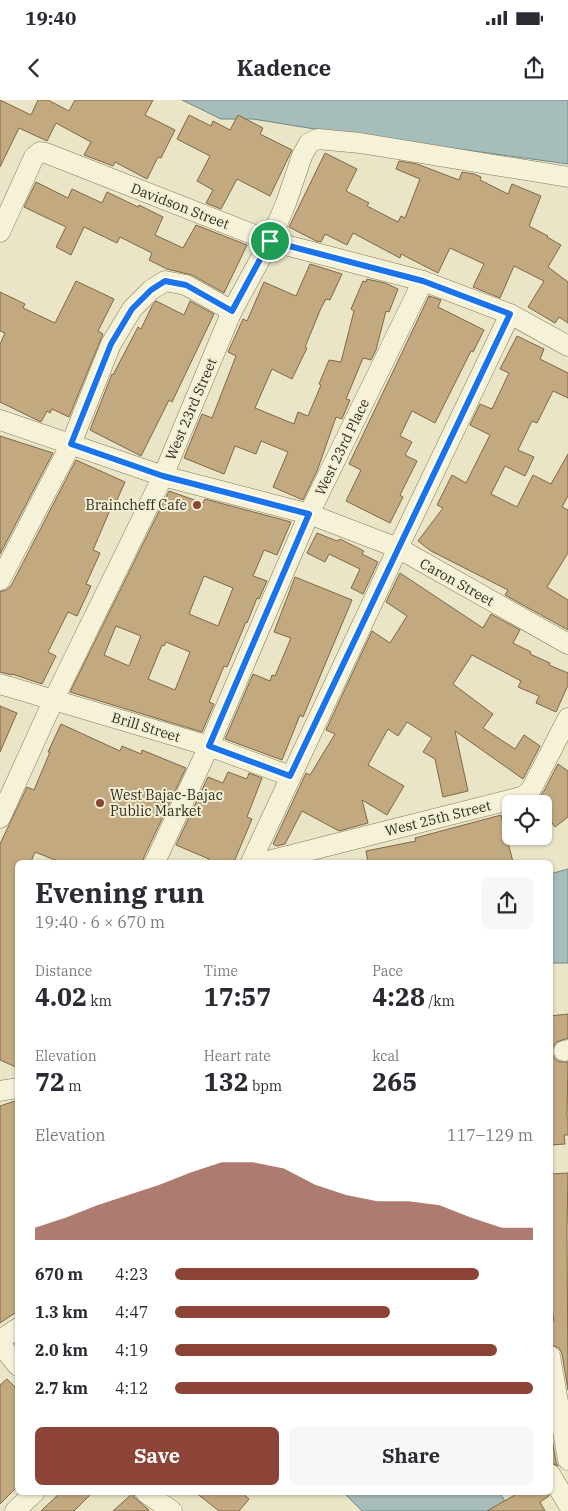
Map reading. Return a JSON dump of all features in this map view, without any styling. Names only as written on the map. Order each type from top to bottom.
[{"type":"street","name":"West 23rd Street","points":[[0,818],[54,699],[163,476],[232,311],[270,241],[286,203],[302,156],[309,143],[318,139],[360,143],[568,177]]},
{"type":"street","name":"Davidson Street","points":[[3,220],[34,157],[40,152],[46,153],[270,241],[423,281],[510,314],[568,346]]},
{"type":"street","points":[[0,580],[71,444],[111,344],[132,309],[151,290],[165,281],[186,285],[232,311]]},
{"type":"street","name":"West 23rd Place","points":[[156,860],[209,746],[309,514],[423,281]]},
{"type":"street","points":[[252,860],[510,314]]},
{"type":"street","name":"Caron Street","points":[[0,420],[163,476],[309,514],[398,548],[568,644]]},
{"type":"street","name":"Brill Street","points":[[0,684],[209,746],[290,776]]},
{"type":"street","name":"West 25th Street","points":[[272,860],[521,797],[528,793],[533,786],[568,718]]},
{"type":"street","points":[[0,1091],[15,1088]]},
{"type":"street","points":[[15,1330],[0,1342],[15,1362]]},
{"type":"street","points":[[553,1373],[568,1460]]},
{"type":"street","points":[[558,1476],[568,1504]]},
{"type":"street","points":[[15,1511],[32,1495]]},
{"type":"street","points":[[149,1495],[172,1511]]},
{"type":"water","points":[[182,100],[568,100],[568,164],[253,119],[221,119]]},
{"type":"water","points":[[568,869],[568,963],[553,963],[553,873]]},
{"type":"water","points":[[346,1495],[501,1495],[511,1511],[362,1511]]},
{"type":"building","points":[[0,100],[31,115],[38,100],[48,100],[69,111],[75,100],[153,100],[145,115],[175,130],[161,158],[158,157],[147,179],[115,162],[113,166],[84,155],[91,142],[56,123],[47,141],[19,128],[0,167]]},
{"type":"building","points":[[189,115],[211,126],[213,121],[230,130],[238,115],[263,128],[260,134],[292,150],[270,196],[237,179],[221,209],[206,203],[213,190],[197,181],[210,156],[177,139]]},
{"type":"building","points":[[325,153],[357,169],[346,191],[369,203],[367,206],[398,222],[401,216],[405,218],[420,179],[396,169],[399,161],[417,164],[459,180],[462,172],[474,174],[481,177],[480,180],[508,194],[512,184],[541,196],[529,226],[561,245],[548,267],[568,282],[568,323],[559,317],[555,323],[528,307],[544,281],[514,266],[500,298],[473,287],[484,264],[450,248],[438,273],[401,254],[400,258],[353,233],[347,245],[325,234],[321,242],[316,241],[289,227]]},
{"type":"building","points":[[36,182],[68,198],[72,189],[102,203],[107,192],[138,207],[139,205],[163,217],[155,235],[183,248],[196,225],[247,245],[224,293],[192,275],[167,269],[149,260],[152,253],[120,237],[117,243],[84,227],[71,255],[56,247],[66,227],[24,207]]},
{"type":"building","points":[[310,264],[342,274],[330,300],[326,299],[321,308],[305,347],[307,348],[292,379],[272,369],[255,408],[294,424],[298,412],[308,416],[329,360],[341,362],[354,311],[351,309],[363,281],[366,282],[367,279],[385,283],[398,289],[389,312],[386,311],[376,350],[371,360],[363,358],[346,399],[350,400],[342,419],[336,417],[317,471],[303,500],[273,487],[288,452],[261,441],[256,454],[235,446],[224,474],[184,458],[202,414],[212,418],[236,356],[228,352],[243,319],[247,321],[264,282],[296,296]]},
{"type":"building","points":[[76,281],[114,299],[98,331],[103,334],[69,417],[52,409],[50,413],[47,411],[41,422],[0,402],[0,344],[5,333],[0,331],[0,292],[25,304],[23,308],[55,323]]},
{"type":"building","points":[[429,296],[441,300],[438,307],[484,330],[473,352],[471,351],[435,423],[412,411],[400,436],[412,442],[405,455],[417,461],[400,495],[403,497],[390,523],[346,501],[361,470],[349,464]]},
{"type":"building","points":[[156,301],[184,315],[190,301],[214,314],[172,402],[169,400],[141,456],[90,430],[112,374],[138,327],[141,329]]},
{"type":"building","points":[[517,336],[544,349],[540,359],[568,373],[568,398],[553,391],[537,423],[532,421],[518,450],[534,457],[525,476],[505,466],[491,494],[517,507],[533,475],[551,484],[568,454],[568,496],[562,507],[568,510],[568,553],[547,587],[568,600],[568,630],[505,595],[508,590],[431,551],[418,541],[443,508],[437,505],[452,475],[466,483],[490,435],[470,425],[480,404],[492,409],[509,373],[500,369]]},
{"type":"building","points":[[0,436],[53,453],[0,554]]},
{"type":"building","points":[[76,460],[125,482],[112,511],[110,510],[93,550],[100,553],[86,584],[91,586],[77,616],[68,612],[48,652],[56,656],[42,684],[0,672],[0,592],[11,586]]},
{"type":"building","points":[[169,491],[203,503],[205,499],[291,522],[277,555],[264,550],[253,576],[267,581],[259,599],[257,598],[227,667],[224,666],[209,702],[214,704],[202,732],[70,692]],"holes":[[[204,576],[233,588],[218,626],[189,614]],[[116,626],[141,636],[129,666],[104,655]],[[166,642],[190,652],[175,690],[148,679],[162,645],[164,646]]]},
{"type":"building","points":[[317,533],[337,541],[340,539],[364,551],[362,554],[378,562],[363,594],[351,588],[360,569],[329,554],[325,562],[307,553]]},
{"type":"building","points":[[400,573],[483,628],[491,614],[520,630],[513,643],[531,652],[530,654],[550,663],[549,665],[568,673],[568,685],[556,712],[536,703],[539,696],[518,687],[521,681],[472,655],[453,684],[493,714],[483,728],[515,749],[524,735],[540,746],[523,779],[455,731],[468,791],[443,797],[435,759],[423,752],[432,738],[407,722],[398,736],[388,729],[368,765],[404,786],[387,815],[362,800],[368,823],[339,831],[302,811],[285,844],[277,846],[273,844],[306,773],[310,775],[335,734],[326,730],[372,631],[390,643],[407,616],[386,602]]},
{"type":"building","points":[[295,577],[352,600],[303,717],[300,715],[282,760],[225,739],[253,674],[270,681],[272,675],[275,676],[291,638],[274,632]]},
{"type":"building","points":[[0,706],[17,713],[0,752]]},
{"type":"building","name":"West Bajac-Bajac Public Market","points":[[61,724],[120,751],[122,746],[141,754],[142,750],[186,768],[143,860],[55,860],[35,852],[32,860],[15,860],[15,1067],[0,1060],[0,844],[27,787],[34,790],[50,752],[48,752]]},
{"type":"building","points":[[558,764],[568,771],[568,817],[555,827],[552,823],[552,795],[541,795]]},
{"type":"building","points":[[228,772],[247,779],[249,773],[262,778],[247,817],[252,819],[235,860],[209,860],[176,845],[208,777],[223,783]]},
{"type":"building","points":[[501,815],[502,845],[509,845],[512,860],[368,860],[366,851],[416,841],[415,838]]},
{"type":"building","points":[[568,1014],[568,1038],[556,1042],[553,1047],[553,1016]]},
{"type":"building","points":[[553,1055],[560,1062],[568,1062],[568,1135],[564,1135],[565,1144],[553,1145]]},
{"type":"building","points":[[15,1101],[15,1313],[0,1323],[0,1106]]},
{"type":"building","points":[[568,1173],[568,1390],[562,1354],[559,1348],[553,1345],[553,1174]]},
{"type":"building","points":[[7,1379],[15,1387],[15,1489],[0,1504],[0,1385]]},
{"type":"building","points":[[553,1444],[556,1462],[558,1466],[553,1464]]},
{"type":"building","points":[[58,1495],[90,1495],[74,1511],[41,1511]]},
{"type":"building","points":[[131,1495],[134,1495],[149,1510],[148,1511],[113,1511]]},
{"type":"building","points":[[199,1495],[244,1495],[249,1499],[239,1511],[219,1511]]},
{"type":"building","points":[[515,1495],[549,1496],[540,1502],[545,1511],[487,1511]]},
{"type":"place","name":"Braincheff Cafe","points":[[197,505]]},
{"type":"place","name":"West Bajac-Bajac Public Market","points":[[100,803]]},
{"type":"route","points":[[270,241],[423,281],[510,314],[290,776],[209,746],[309,514],[163,476],[71,444],[111,344],[132,309],[151,290],[165,281],[186,285],[232,311],[270,241]]}]
